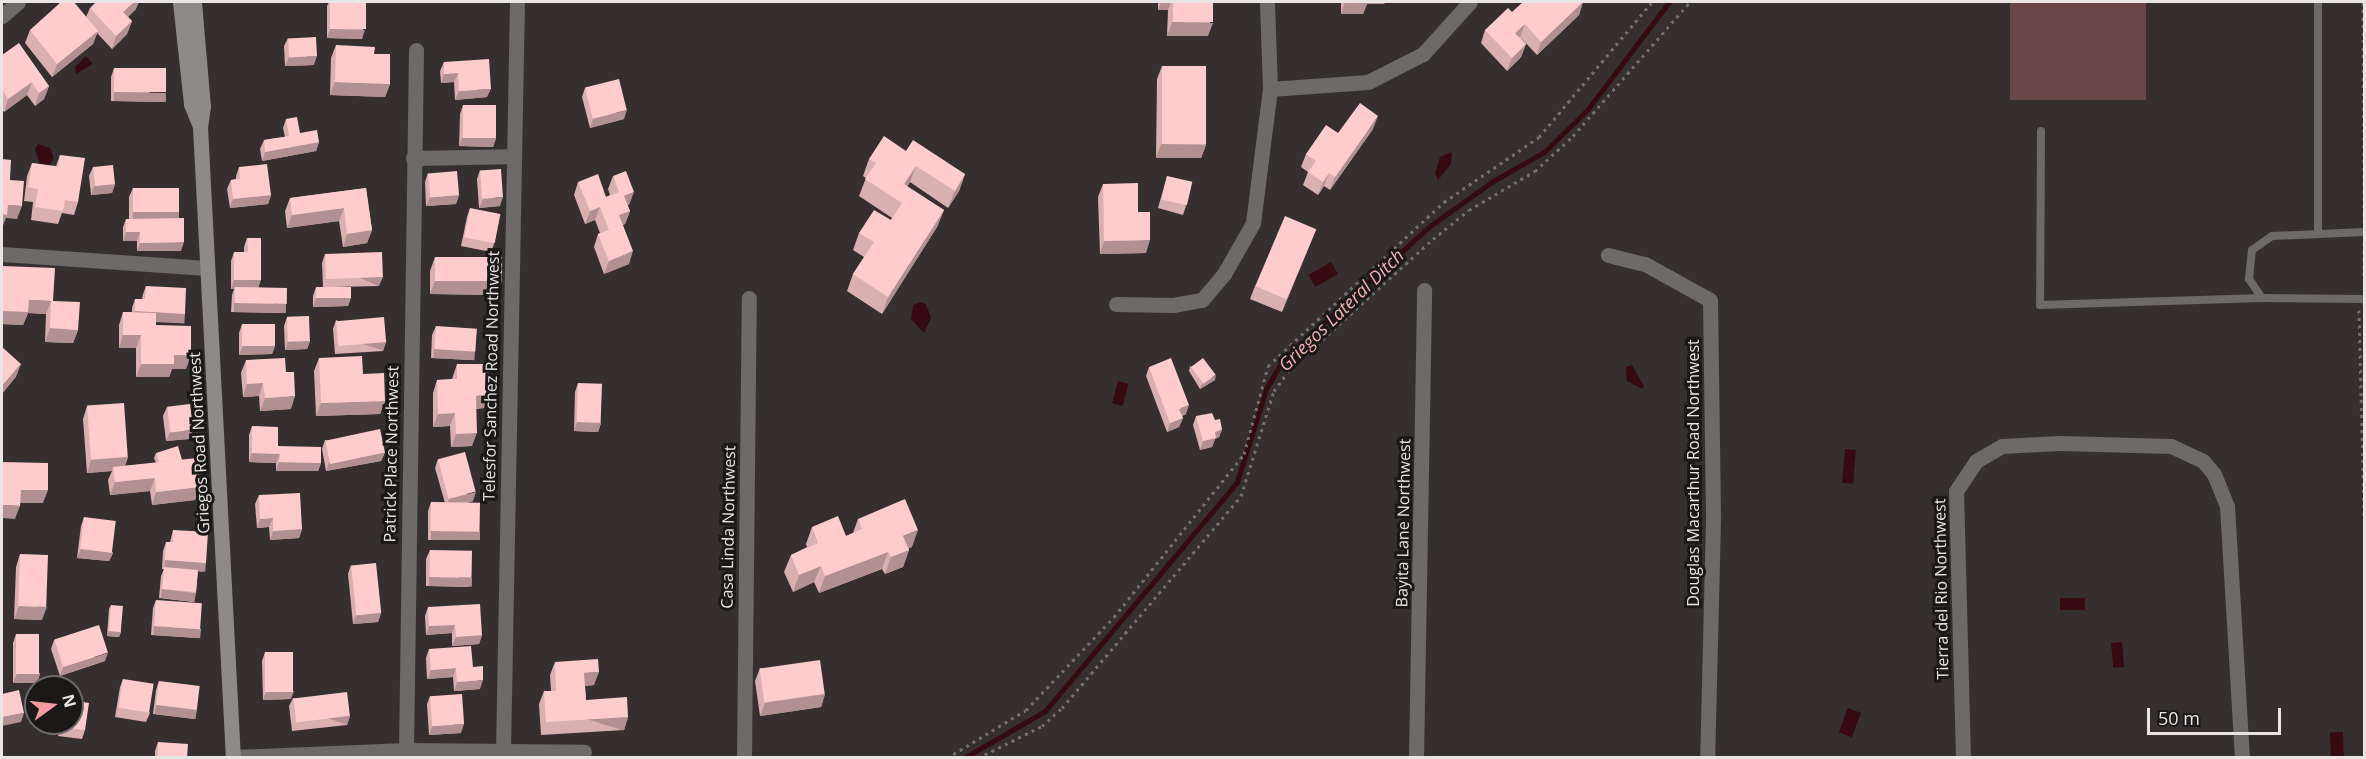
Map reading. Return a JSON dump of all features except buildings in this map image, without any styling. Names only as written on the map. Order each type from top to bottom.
[{"type":"main road","name":"Griegos Road Northwest","points":[[180,2],[191,104],[200,127]]},
{"type":"main road","name":"Griegos Road Northwest","points":[[194,2],[203,106],[200,127],[233,757]]},
{"type":"street","points":[[2,16],[18,2]]},
{"type":"street","name":"Telesfor Sanchez Road Northwest","points":[[503,751],[517,2]]},
{"type":"street","points":[[1116,304],[1173,305],[1202,300],[1224,274],[1253,223],[1270,89],[1267,2]]},
{"type":"street","points":[[1270,89],[1368,82],[1423,54],[1470,2]]},
{"type":"street","name":"Patrick Place Northwest","points":[[405,754],[416,50]]},
{"type":"street","points":[[413,158],[513,156]]},
{"type":"street","points":[[2,254],[207,268]]},
{"type":"street","name":"Douglas Macarthur Road Northwest","points":[[1608,255],[1645,264],[1710,300],[1713,520],[1707,758]]},
{"type":"street","name":"Bayita Lane Northwest","points":[[1416,758],[1424,290]]},
{"type":"street","name":"Casa Linda Northwest","points":[[744,758],[749,298]]},
{"type":"street","name":"Tierra del Rio Northwest","points":[[1963,758],[1956,491],[1976,461],[2002,446],[2060,443],[2171,446],[2203,461],[2214,474],[2227,506],[2242,758]]},
{"type":"street","points":[[233,757],[503,751],[584,752]]},
{"type":"lane","points":[[2318,2],[2318,234]]},
{"type":"lane","points":[[2041,131],[2040,305],[2262,298],[2362,298]]},
{"type":"lane","points":[[2262,298],[2249,279],[2252,250],[2272,236],[2364,232]]},
{"type":"path","points":[[947,758],[1026,710],[1114,617],[1244,454],[1268,366],[1444,202],[1539,137],[1652,2]]},
{"type":"path","points":[[978,758],[1042,726],[1062,708],[1241,496],[1274,391],[1289,370],[1392,274],[1469,210],[1535,171],[1558,150],[1690,2]]},
{"type":"path","points":[[2363,2],[2364,278]]},
{"type":"path","points":[[2362,298],[2358,330],[2364,520]]},
{"type":"shaded area","points":[[2010,2],[2146,2],[2146,100],[2010,100]]},
{"type":"shaded area","points":[[86,56],[93,64],[76,74],[75,67]]},
{"type":"shaded area","points":[[38,144],[50,148],[54,158],[49,166],[40,165],[35,149]]},
{"type":"shaded area","points":[[1452,152],[1451,164],[1438,180],[1435,174],[1440,157]]},
{"type":"shaded area","points":[[1331,262],[1338,274],[1315,287],[1308,275]]},
{"type":"shaded area","points":[[921,302],[926,304],[931,318],[924,333],[911,319],[913,305]]},
{"type":"shaded area","points":[[1632,365],[1644,386],[1642,389],[1627,381],[1626,367]]},
{"type":"shaded area","points":[[1118,381],[1129,384],[1123,406],[1112,403]]},
{"type":"shaded area","points":[[1845,449],[1856,450],[1853,484],[1842,483]]},
{"type":"shaded area","points":[[2060,598],[2085,598],[2085,610],[2060,610]]},
{"type":"shaded area","points":[[2122,642],[2124,667],[2113,668],[2111,643]]},
{"type":"shaded area","points":[[1848,708],[1861,713],[1852,737],[1839,732]]},
{"type":"shaded area","points":[[2330,732],[2343,732],[2344,757],[2331,757]]},
{"type":"waterway","name":"Griegos Lateral Ditch","points":[[964,758],[1045,711],[1237,482],[1266,389],[1282,361],[1430,226],[1493,181],[1544,152],[1588,109],[1669,2]]}]
